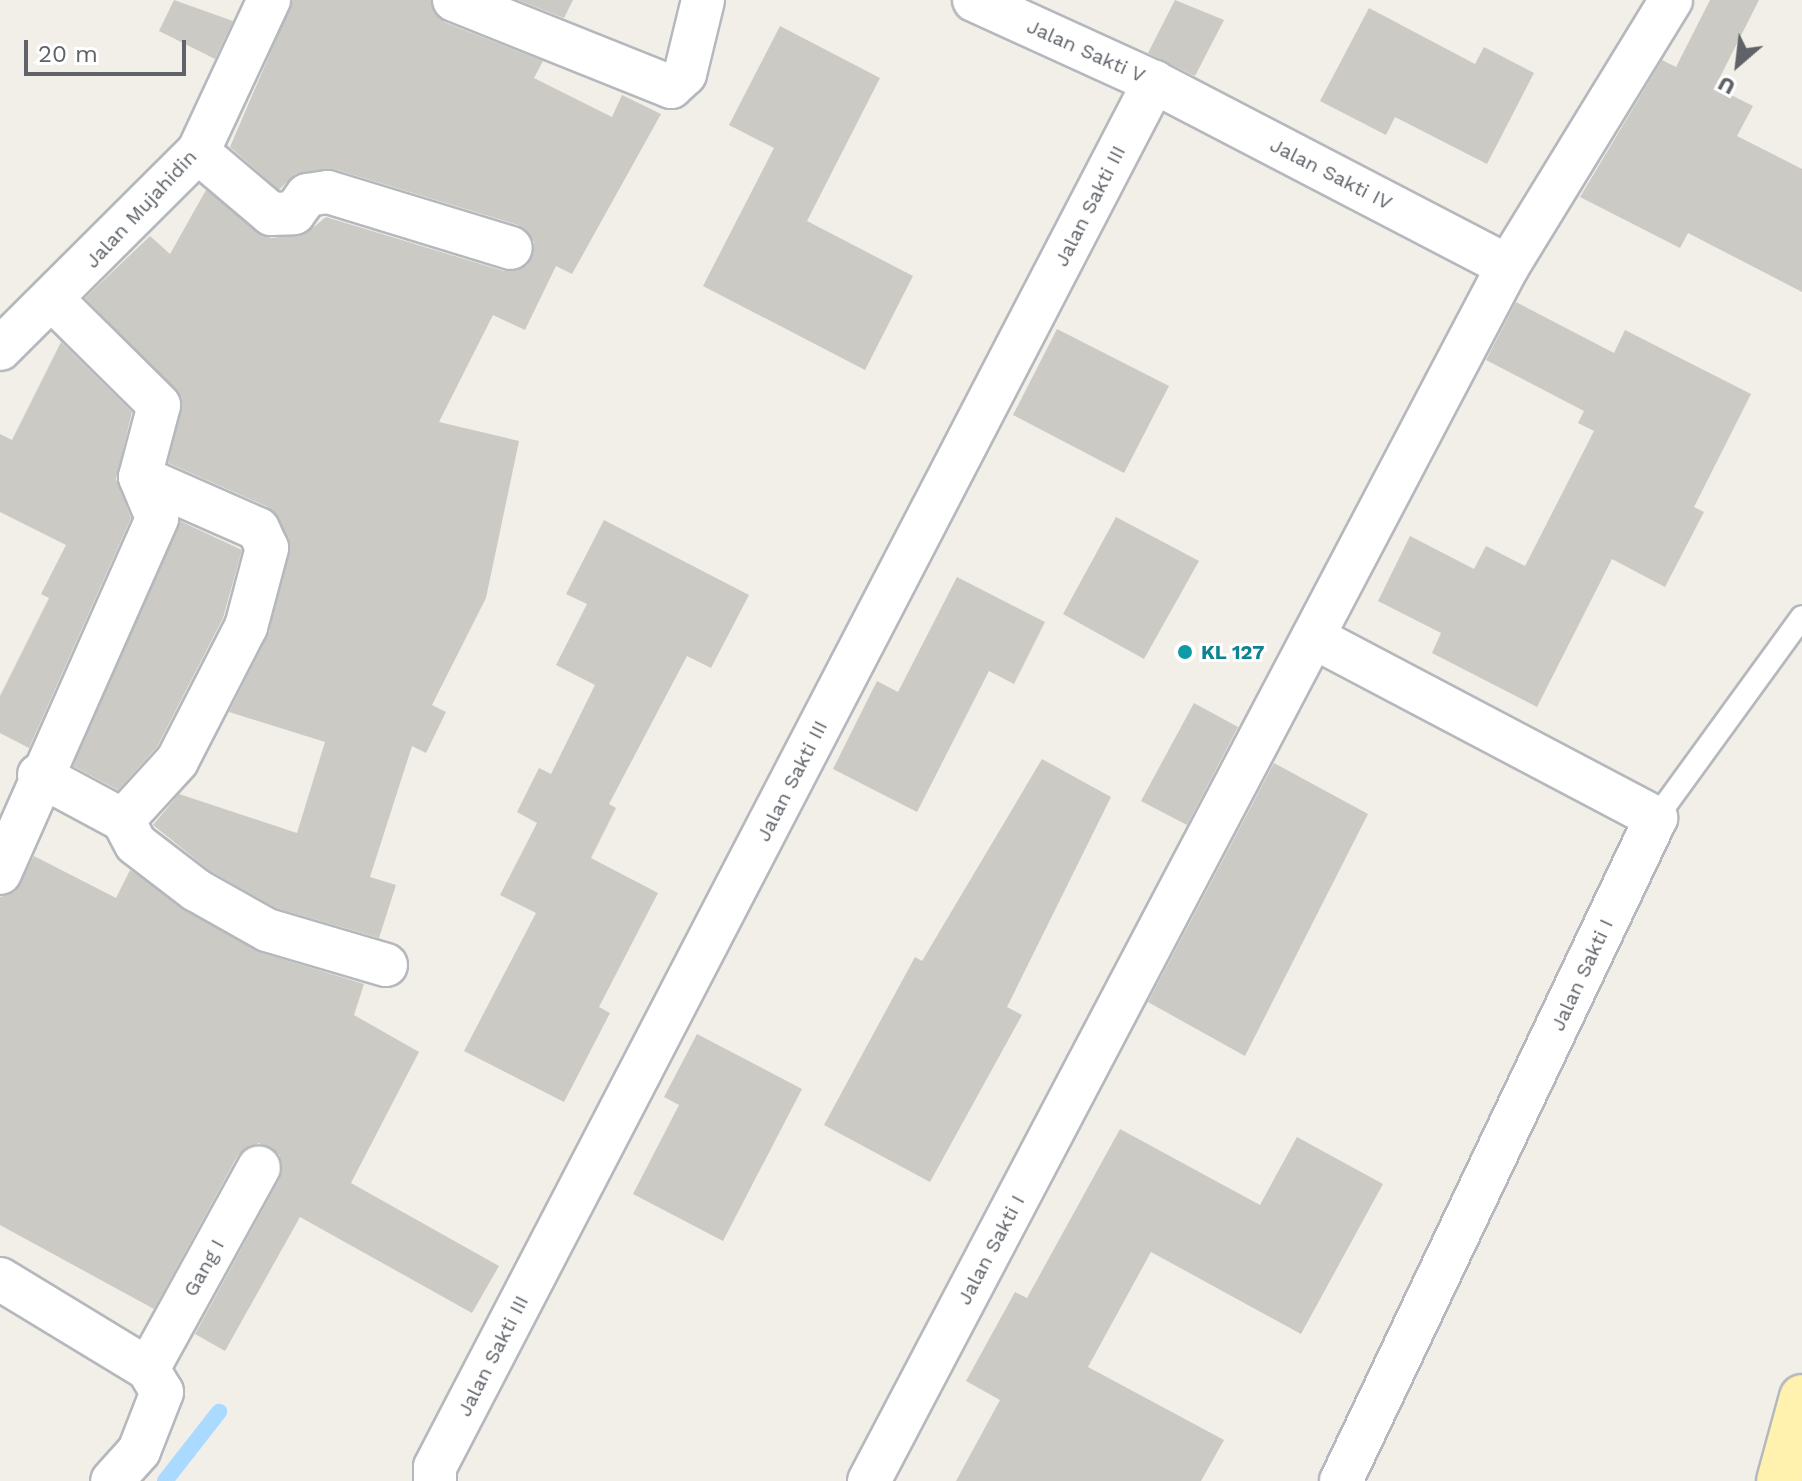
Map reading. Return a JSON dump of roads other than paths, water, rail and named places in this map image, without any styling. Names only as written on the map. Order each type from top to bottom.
[{"type":"main road","points":[[1779,1481],[1802,1397]]},
{"type":"street","name":"Jalan Mujahidin","points":[[0,349],[54,301],[198,152],[269,0]]},
{"type":"street","points":[[454,0],[671,87],[685,74],[703,0]]},
{"type":"street","name":"Jalan Sakti V","points":[[974,0],[1154,82]]},
{"type":"street","name":"Jalan Sakti I","points":[[869,1481],[1508,266],[1671,0]]},
{"type":"street","name":"Jalan Sakti IV","points":[[1154,82],[1508,266]]},
{"type":"street","name":"Jalan Sakti III","points":[[435,1481],[435,1467],[1154,82]]},
{"type":"street","points":[[198,152],[271,214],[294,213],[307,195],[328,192],[511,248]]},
{"type":"street","points":[[0,873],[39,775],[157,518],[140,477],[159,405],[54,301]]},
{"type":"street","points":[[123,820],[177,761],[246,627],[267,548],[258,529],[140,477]]},
{"type":"street","points":[[1313,637],[1656,818]]},
{"type":"street","points":[[39,775],[123,820],[136,844],[196,890],[267,930],[386,965]]},
{"type":"street","name":"Jalan Sakti I","points":[[1341,1481],[1656,818]]},
{"type":"street","name":"Gang I","points":[[148,1369],[259,1167]]},
{"type":"street","points":[[0,1279],[148,1369],[162,1392],[159,1409],[139,1451],[112,1481]]},
{"type":"lane","points":[[1656,818],[1802,617]]},
{"type":"waterway","points":[[165,1481],[219,1412]]},
{"type":"place","name":"KL 127","points":[[1185,652]]}]
